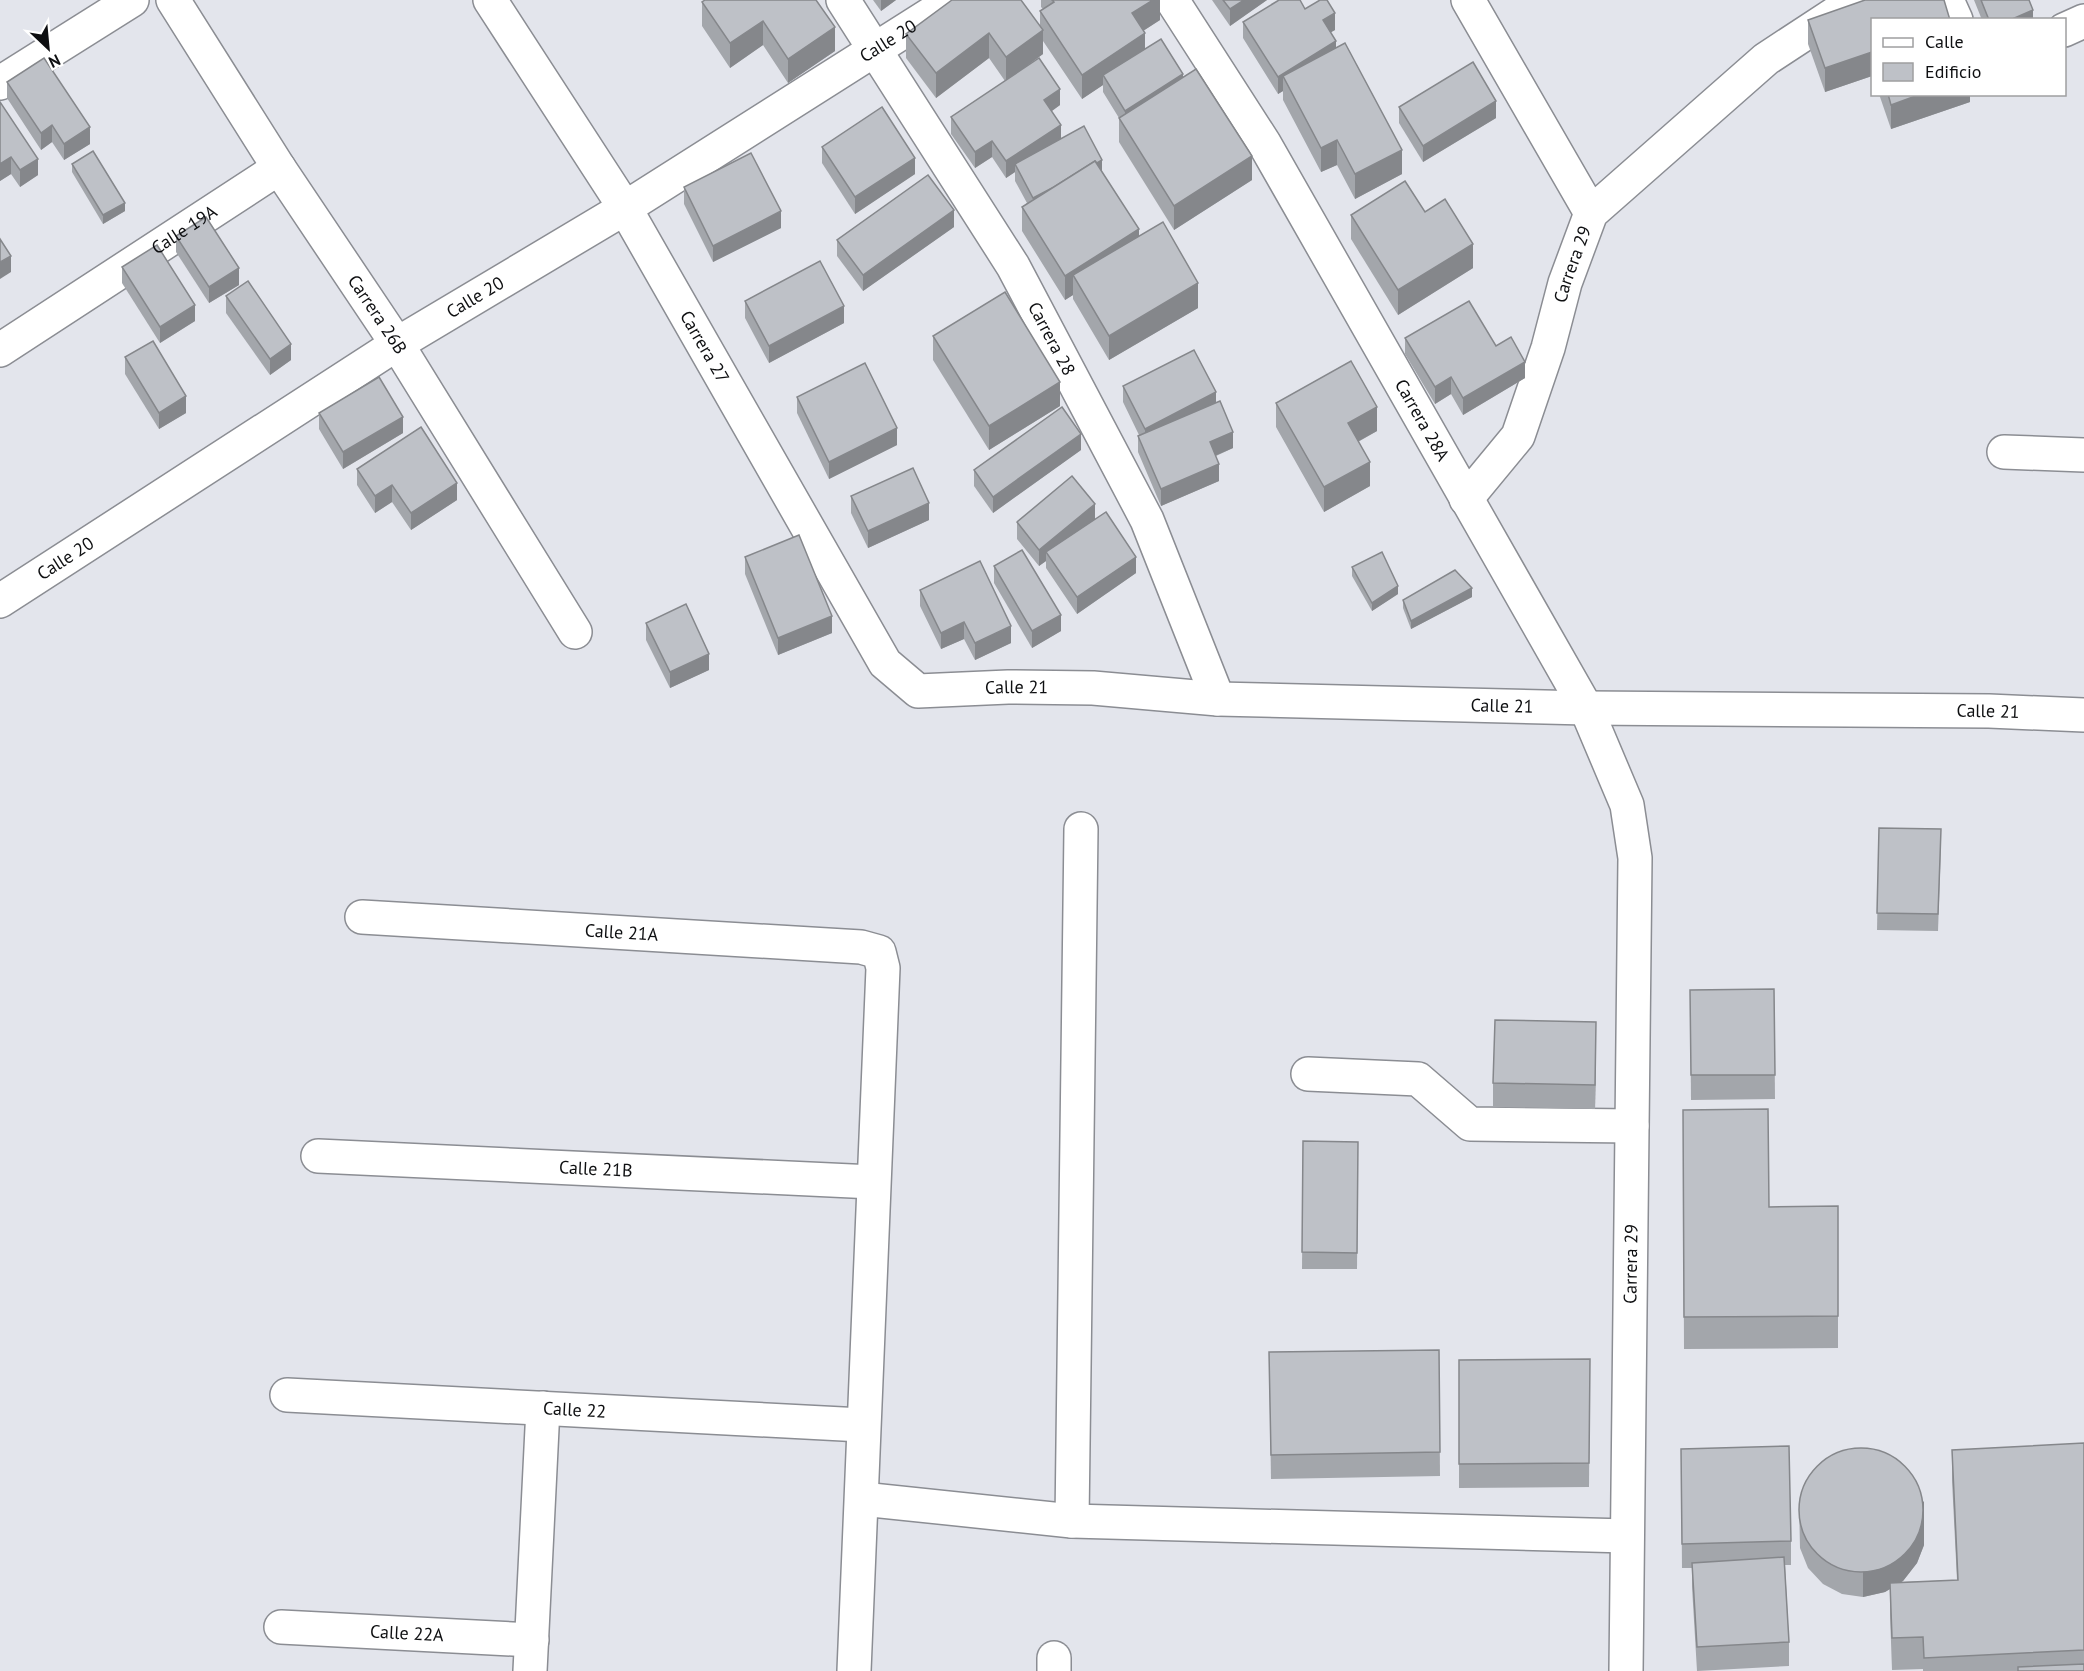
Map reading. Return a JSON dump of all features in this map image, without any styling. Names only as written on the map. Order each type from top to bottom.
[{"type":"street","points":[[0,83],[132,0]]},
{"type":"street","name":"Carrera 26B","points":[[173,0],[279,168],[397,344],[575,632]]},
{"type":"street","name":"Carrera 27","points":[[490,0],[626,208],[885,663],[918,691]]},
{"type":"street","name":"Carrera 28","points":[[843,0],[1019,277],[1147,520],[1218,699]]},
{"type":"street","name":"Calle 20","points":[[0,602],[397,344],[626,208],[953,0]]},
{"type":"street","name":"Carrera 28A","points":[[1172,0],[1264,143],[1586,708],[1627,806],[1635,858]]},
{"type":"street","name":"Carrera 29","points":[[1466,499],[1518,436],[1548,348],[1565,284],[1591,213],[1468,0]]},
{"type":"street","points":[[1591,213],[1766,59],[1856,0]]},
{"type":"street","points":[[1947,0],[1955,18]]},
{"type":"street","points":[[2066,29],[2084,21]]},
{"type":"street","name":"Calle 19A","points":[[0,350],[279,168]]},
{"type":"street","points":[[2004,452],[2084,455]]},
{"type":"street","name":"Calle 21","points":[[918,691],[1008,687],[1093,688],[1218,699],[1586,708],[1989,711],[2084,715]]},
{"type":"street","points":[[1072,1521],[1081,829]]},
{"type":"street","name":"Carrera 29","points":[[1626,1671],[1635,858]]},
{"type":"street","name":"Calle 21A","points":[[362,918],[861,947],[879,952],[883,968],[873,1182]]},
{"type":"street","points":[[1308,1074],[1418,1079],[1470,1124],[1632,1126]]},
{"type":"street","name":"Calle 21B","points":[[318,1156],[873,1182]]},
{"type":"street","points":[[854,1671],[873,1182]]},
{"type":"street","name":"Calle 22","points":[[286,1395],[862,1425]]},
{"type":"street","points":[[531,1655],[543,1408]]},
{"type":"street","points":[[862,1499],[1072,1521],[1627,1536]]},
{"type":"street","name":"Calle 22A","points":[[281,1627],[531,1655]]},
{"type":"building","points":[[705,0],[816,0],[835,27],[788,59],[763,21],[730,43],[702,2]]},
{"type":"building","points":[[952,0],[1021,0],[1043,30],[1006,57],[989,33],[936,73],[906,34]]},
{"type":"building","points":[[1052,0],[1153,0],[1132,13],[1145,33],[1082,75],[1040,11],[1054,2]]},
{"type":"building","points":[[1223,0],[1244,0],[1230,9]]},
{"type":"building","points":[[1279,0],[1300,0],[1305,9],[1320,0],[1327,0],[1335,13],[1323,20],[1336,41],[1278,77],[1243,22]]},
{"type":"building","points":[[1865,0],[1944,0],[1949,18],[1871,18],[1871,52],[1825,68],[1808,20]]},
{"type":"building","points":[[1981,0],[2029,0],[2033,10],[2015,18],[1988,18]]},
{"type":"building","points":[[1161,39],[1183,74],[1125,111],[1103,75]]},
{"type":"building","points":[[1345,43],[1402,150],[1355,174],[1337,140],[1321,148],[1283,76]]},
{"type":"building","points":[[44,58],[90,127],[64,144],[52,125],[41,133],[7,82]]},
{"type":"building","points":[[1039,58],[1060,89],[1044,100],[1061,125],[1006,161],[992,141],[975,152],[951,117]]},
{"type":"building","points":[[1473,62],[1496,101],[1423,146],[1399,107]]},
{"type":"building","points":[[1196,69],[1252,156],[1174,206],[1119,118]]},
{"type":"building","points":[[1889,96],[1916,96],[1891,105]]},
{"type":"building","points":[[0,102],[38,159],[20,170],[11,157],[0,164]]},
{"type":"building","points":[[882,107],[915,158],[855,197],[822,147]]},
{"type":"building","points":[[1084,126],[1102,160],[1097,163],[1095,161],[1033,198],[1015,164]]},
{"type":"building","points":[[93,151],[125,203],[103,215],[72,164]]},
{"type":"building","points":[[751,153],[781,211],[713,246],[684,187]]},
{"type":"building","points":[[1095,161],[1139,229],[1065,276],[1022,207]]},
{"type":"building","points":[[928,175],[954,210],[863,275],[837,240]]},
{"type":"building","points":[[1405,181],[1425,212],[1445,199],[1473,244],[1398,290],[1351,215]]},
{"type":"building","points":[[206,217],[239,268],[209,287],[176,236]]},
{"type":"building","points":[[1163,222],[1198,283],[1109,336],[1073,275]]},
{"type":"building","points":[[0,239],[11,256],[0,262]]},
{"type":"building","points":[[157,245],[195,305],[160,327],[122,267]]},
{"type":"building","points":[[820,261],[844,306],[769,346],[745,301]]},
{"type":"building","points":[[248,281],[291,344],[270,359],[226,296]]},
{"type":"building","points":[[1005,292],[1060,382],[989,426],[933,336]]},
{"type":"building","points":[[1469,301],[1496,346],[1511,337],[1525,362],[1463,398],[1451,377],[1435,387],[1405,338]]},
{"type":"building","points":[[153,341],[186,396],[159,413],[125,357]]},
{"type":"building","points":[[1194,350],[1216,392],[1145,429],[1123,386]]},
{"type":"building","points":[[1351,361],[1377,407],[1348,423],[1370,462],[1324,487],[1276,403]]},
{"type":"building","points":[[865,363],[897,428],[829,462],[797,397]]},
{"type":"building","points":[[379,377],[403,417],[343,452],[319,413]]},
{"type":"building","points":[[1220,401],[1233,432],[1210,442],[1219,464],[1161,489],[1138,436]]},
{"type":"building","points":[[1062,407],[1081,434],[993,497],[974,470]]},
{"type":"building","points":[[421,427],[457,483],[411,513],[392,485],[375,496],[357,469]]},
{"type":"building","points":[[913,468],[929,503],[868,531],[851,496]]},
{"type":"building","points":[[1072,476],[1095,504],[1039,550],[1017,522]]},
{"type":"building","points":[[1106,512],[1136,557],[1077,597],[1046,552]]},
{"type":"building","points":[[799,535],[832,616],[778,638],[745,557]]},
{"type":"building","points":[[1022,550],[1061,615],[1032,631],[994,566]]},
{"type":"building","points":[[1382,552],[1398,586],[1372,603],[1352,567]]},
{"type":"building","points":[[980,561],[1011,626],[975,643],[964,622],[941,633],[920,590]]},
{"type":"building","points":[[1455,570],[1472,588],[1411,621],[1403,600]]},
{"type":"building","points":[[686,604],[709,654],[670,672],[646,623]]},
{"type":"building","points":[[1879,828],[1941,829],[1938,914],[1877,913]]},
{"type":"building","points":[[1774,989],[1775,1075],[1691,1075],[1690,990]]},
{"type":"building","points":[[1495,1020],[1596,1022],[1595,1085],[1493,1083]]},
{"type":"building","points":[[1768,1109],[1769,1207],[1838,1206],[1838,1316],[1684,1317],[1683,1110]]},
{"type":"building","points":[[1303,1141],[1358,1142],[1357,1253],[1302,1252]]},
{"type":"building","points":[[1439,1350],[1440,1452],[1271,1455],[1269,1352]]},
{"type":"building","points":[[1590,1359],[1589,1463],[1459,1464],[1459,1360]]},
{"type":"building","points":[[2084,1443],[2084,1650],[1924,1658],[1923,1637],[1892,1638],[1890,1583],[1958,1580],[1952,1450]]},
{"type":"building","points":[[1789,1446],[1791,1541],[1682,1544],[1681,1449]]},
{"type":"building","points":[[1861,1448],[1885,1453],[1896,1458],[1905,1466],[1913,1475],[1918,1486],[1923,1510],[1918,1534],[1913,1545],[1905,1554],[1896,1562],[1885,1567],[1861,1572],[1837,1567],[1826,1562],[1817,1554],[1809,1545],[1804,1534],[1799,1510],[1804,1486],[1809,1475],[1817,1466],[1826,1458],[1837,1453]]},
{"type":"building","points":[[1784,1557],[1789,1642],[1697,1647],[1692,1563]]},
{"type":"building","points":[[2084,1664],[2084,1671],[2018,1671],[2018,1667]]}]
